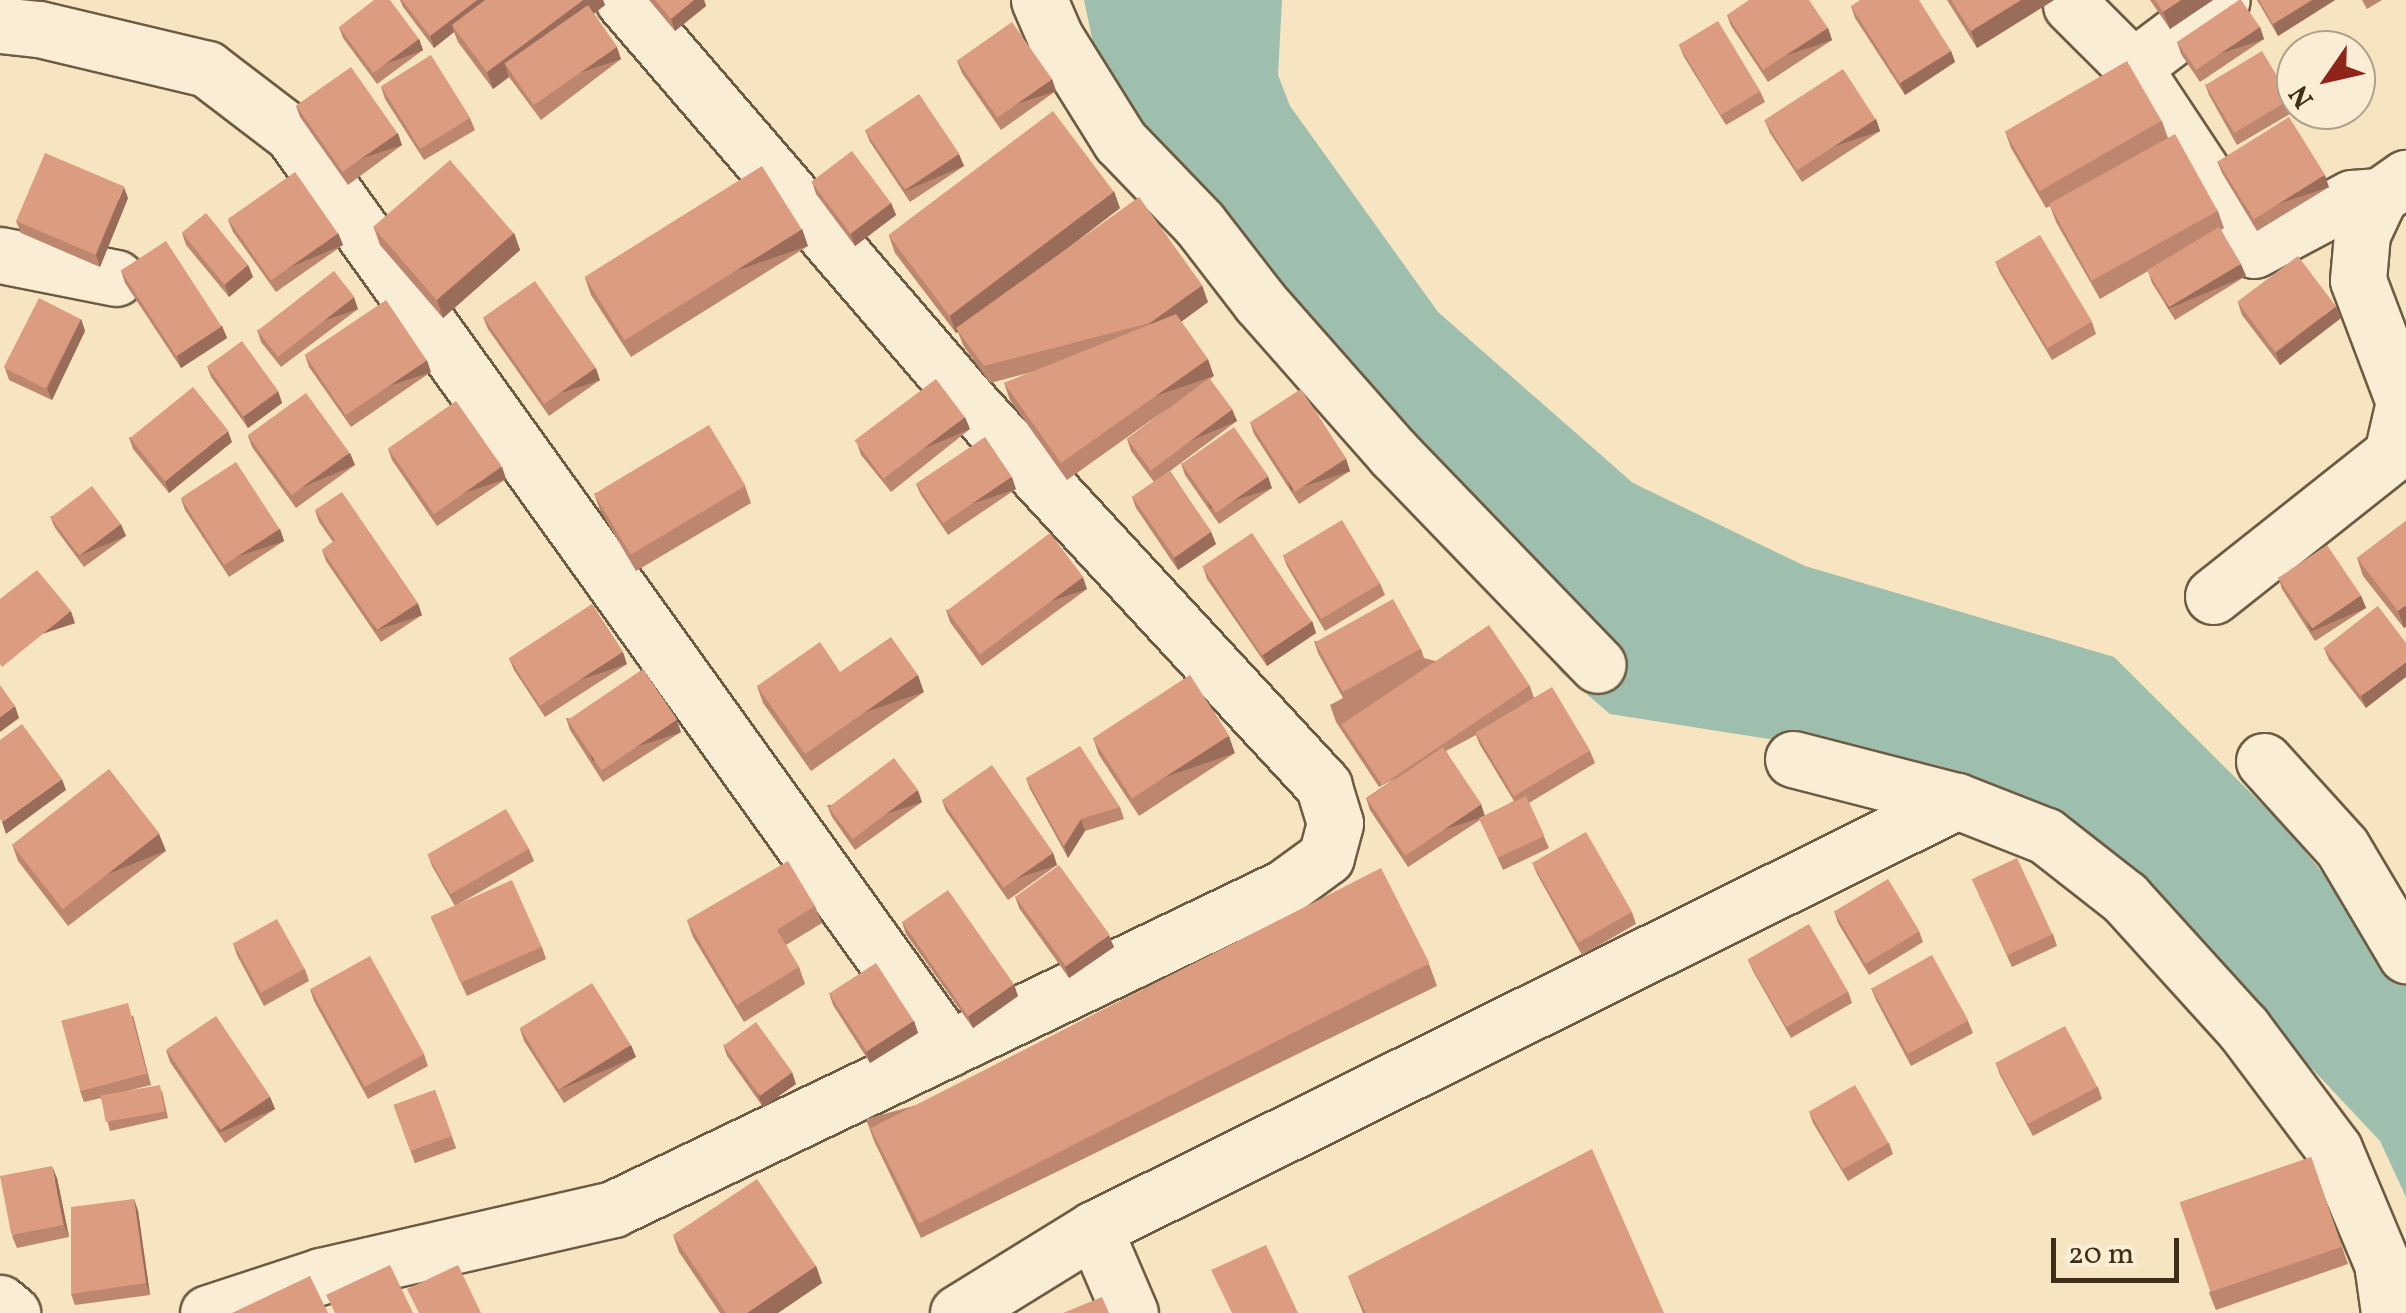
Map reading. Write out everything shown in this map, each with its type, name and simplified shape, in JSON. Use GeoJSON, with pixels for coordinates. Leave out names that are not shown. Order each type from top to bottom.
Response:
{"type":"FeatureCollection","features":[{"type":"Feature","properties":{"kind":"street"},"geometry":{"type":"LineString","coordinates":[[208,1313],[321,1276],[612,1210],[1286,887],[1326,857],[1335,823],[1324,786],[974,407],[623,0]]}},
{"type":"Feature","properties":{"kind":"street"},"geometry":{"type":"LineString","coordinates":[[1039,0],[1055,37],[1120,141],[1198,222],[1260,302],[1394,454],[1598,665]]}},
{"type":"Feature","properties":{"kind":"street"},"geometry":{"type":"LineString","coordinates":[[2132,67],[2222,0]]}},
{"type":"Feature","properties":{"kind":"street"},"geometry":{"type":"LineString","coordinates":[[2071,5],[2132,67],[2254,250],[2352,198],[2393,187]]}},
{"type":"Feature","properties":{"kind":"street"},"geometry":{"type":"LineString","coordinates":[[0,25],[39,29],[208,69],[292,134],[949,1048]]}},
{"type":"Feature","properties":{"kind":"street"},"geometry":{"type":"LineString","coordinates":[[2214,596],[2392,454],[2404,402],[2358,280],[2362,234],[2393,187]]}},
{"type":"Feature","properties":{"kind":"street"},"geometry":{"type":"LineString","coordinates":[[0,255],[116,278]]}},
{"type":"Feature","properties":{"kind":"street"},"geometry":{"type":"LineString","coordinates":[[1792,759],[1957,801],[2046,836],[2125,898],[2243,1028],[2334,1149],[2382,1264],[2389,1313]]}},
{"type":"Feature","properties":{"kind":"street"},"geometry":{"type":"LineString","coordinates":[[2264,761],[2342,847],[2406,955]]}},
{"type":"Feature","properties":{"kind":"street"},"geometry":{"type":"LineString","coordinates":[[958,1313],[1094,1229],[1957,801]]}},
{"type":"Feature","properties":{"kind":"street"},"geometry":{"type":"LineString","coordinates":[[1094,1229],[1130,1313]]}},
{"type":"Feature","properties":{"kind":"street"},"geometry":{"type":"LineString","coordinates":[[0,1303],[12,1313]]}},
{"type":"Feature","properties":{"kind":"shaded area"},"geometry":{"type":"Polygon","coordinates":[[[1084,0],[1282,0],[1278,75],[1290,106],[1438,312],[1633,483],[1805,566],[2114,657],[2284,826],[2406,973],[2406,1197],[2380,1141],[2269,1023],[2043,821],[1794,743],[1610,714],[1561,672],[1284,293],[1122,117],[1095,52],[1084,0]]]}},
{"type":"Feature","properties":{"kind":"building"},"geometry":{"type":"Polygon","coordinates":[[[374,0],[390,0],[419,39],[373,73],[339,27],[374,0]]]}},
{"type":"Feature","properties":{"kind":"building"},"geometry":{"type":"Polygon","coordinates":[[[402,0],[477,0],[430,36],[402,0]]]}},
{"type":"Feature","properties":{"kind":"building"},"geometry":{"type":"Polygon","coordinates":[[[485,0],[583,0],[487,72],[452,25],[485,0]]]}},
{"type":"Feature","properties":{"kind":"building"},"geometry":{"type":"Polygon","coordinates":[[[655,0],[694,0],[671,19],[655,0]]]}},
{"type":"Feature","properties":{"kind":"building"},"geometry":{"type":"Polygon","coordinates":[[[1749,0],[1809,0],[1828,28],[1763,70],[1727,15],[1749,0]]]}},
{"type":"Feature","properties":{"kind":"building"},"geometry":{"type":"Polygon","coordinates":[[[1860,0],[1919,0],[1951,51],[1900,83],[1851,6],[1860,0]]]}},
{"type":"Feature","properties":{"kind":"building"},"geometry":{"type":"Polygon","coordinates":[[[1951,0],[2021,0],[1971,31],[1951,0]]]}},
{"type":"Feature","properties":{"kind":"building"},"geometry":{"type":"Polygon","coordinates":[[[2155,0],[2181,0],[2163,12],[2155,0]]]}},
{"type":"Feature","properties":{"kind":"building"},"geometry":{"type":"Polygon","coordinates":[[[2239,0],[2260,27],[2196,70],[2177,42],[2239,0]]]}},
{"type":"Feature","properties":{"kind":"building"},"geometry":{"type":"Polygon","coordinates":[[[2259,0],[2312,0],[2273,24],[2259,0]]]}},
{"type":"Feature","properties":{"kind":"building"},"geometry":{"type":"Polygon","coordinates":[[[588,5],[617,47],[534,105],[504,64],[588,5]]]}},
{"type":"Feature","properties":{"kind":"building"},"geometry":{"type":"Polygon","coordinates":[[[1718,21],[1760,91],[1721,115],[1679,45],[1718,21]]]}},
{"type":"Feature","properties":{"kind":"building"},"geometry":{"type":"Polygon","coordinates":[[[1012,22],[1052,79],[997,118],[957,60],[1012,22]]]}},
{"type":"Feature","properties":{"kind":"building"},"geometry":{"type":"Polygon","coordinates":[[[2262,51],[2276,74],[2276,108],[2234,133],[2205,85],[2262,51]]]}},
{"type":"Feature","properties":{"kind":"building"},"geometry":{"type":"Polygon","coordinates":[[[431,55],[470,118],[420,149],[381,86],[431,55]]]}},
{"type":"Feature","properties":{"kind":"building"},"geometry":{"type":"Polygon","coordinates":[[[2127,61],[2162,121],[2039,191],[2005,132],[2127,61]]]}},
{"type":"Feature","properties":{"kind":"building"},"geometry":{"type":"Polygon","coordinates":[[[351,67],[397,133],[343,172],[296,105],[351,67]]]}},
{"type":"Feature","properties":{"kind":"building"},"geometry":{"type":"Polygon","coordinates":[[[1843,69],[1876,119],[1797,171],[1764,120],[1843,69]]]}},
{"type":"Feature","properties":{"kind":"building"},"geometry":{"type":"Polygon","coordinates":[[[919,94],[959,154],[905,190],[865,130],[919,94]]]}},
{"type":"Feature","properties":{"kind":"building"},"geometry":{"type":"Polygon","coordinates":[[[1053,111],[1114,192],[949,316],[888,235],[1053,111]]]}},
{"type":"Feature","properties":{"kind":"building"},"geometry":{"type":"Polygon","coordinates":[[[2276,125],[2276,130],[2297,130],[2325,175],[2254,219],[2218,162],[2276,125]]]}},
{"type":"Feature","properties":{"kind":"building"},"geometry":{"type":"Polygon","coordinates":[[[2175,134],[2218,211],[2092,281],[2049,204],[2175,134]]]}},
{"type":"Feature","properties":{"kind":"building"},"geometry":{"type":"Polygon","coordinates":[[[852,151],[891,203],[850,234],[811,182],[852,151]]]}},
{"type":"Feature","properties":{"kind":"building"},"geometry":{"type":"Polygon","coordinates":[[[45,153],[124,187],[95,255],[16,221],[45,153]]]}},
{"type":"Feature","properties":{"kind":"building"},"geometry":{"type":"Polygon","coordinates":[[[450,160],[514,233],[437,300],[373,227],[450,160]]]}},
{"type":"Feature","properties":{"kind":"building"},"geometry":{"type":"Polygon","coordinates":[[[762,166],[802,230],[625,340],[585,277],[762,166]]]}},
{"type":"Feature","properties":{"kind":"building"},"geometry":{"type":"Polygon","coordinates":[[[295,172],[338,233],[271,280],[228,219],[295,172]]]}},
{"type":"Feature","properties":{"kind":"building"},"geometry":{"type":"Polygon","coordinates":[[[1139,197],[1202,285],[1150,323],[984,366],[956,328],[1139,197]]]}},
{"type":"Feature","properties":{"kind":"building"},"geometry":{"type":"Polygon","coordinates":[[[206,213],[248,265],[224,285],[182,233],[206,213]]]}},
{"type":"Feature","properties":{"kind":"building"},"geometry":{"type":"Polygon","coordinates":[[[2219,227],[2241,264],[2169,307],[2147,270],[2219,227]]]}},
{"type":"Feature","properties":{"kind":"building"},"geometry":{"type":"Polygon","coordinates":[[[2040,235],[2092,322],[2047,348],[1995,262],[2040,235]]]}},
{"type":"Feature","properties":{"kind":"building"},"geometry":{"type":"Polygon","coordinates":[[[166,241],[222,327],[176,356],[121,270],[166,241]]]}},
{"type":"Feature","properties":{"kind":"building"},"geometry":{"type":"Polygon","coordinates":[[[2298,256],[2336,306],[2275,352],[2237,302],[2298,256]]]}},
{"type":"Feature","properties":{"kind":"building"},"geometry":{"type":"Polygon","coordinates":[[[334,271],[354,297],[278,357],[258,331],[334,271]]]}},
{"type":"Feature","properties":{"kind":"building"},"geometry":{"type":"Polygon","coordinates":[[[535,281],[596,368],[544,404],[483,317],[535,281]]]}},
{"type":"Feature","properties":{"kind":"building"},"geometry":{"type":"Polygon","coordinates":[[[39,298],[81,319],[45,389],[4,367],[39,298]]]}},
{"type":"Feature","properties":{"kind":"building"},"geometry":{"type":"Polygon","coordinates":[[[386,300],[427,361],[346,415],[305,355],[386,300]]]}},
{"type":"Feature","properties":{"kind":"building"},"geometry":{"type":"Polygon","coordinates":[[[1176,314],[1208,359],[1061,463],[1004,383],[1176,314]]]}},
{"type":"Feature","properties":{"kind":"building"},"geometry":{"type":"Polygon","coordinates":[[[242,341],[278,391],[244,416],[207,366],[242,341]]]}},
{"type":"Feature","properties":{"kind":"building"},"geometry":{"type":"Polygon","coordinates":[[[1209,378],[1232,409],[1151,471],[1128,439],[1209,378]]]}},
{"type":"Feature","properties":{"kind":"building"},"geometry":{"type":"Polygon","coordinates":[[[936,379],[965,417],[883,479],[855,440],[936,379]]]}},
{"type":"Feature","properties":{"kind":"building"},"geometry":{"type":"Polygon","coordinates":[[[193,387],[228,431],[165,481],[130,438],[193,387]]]}},
{"type":"Feature","properties":{"kind":"building"},"geometry":{"type":"Polygon","coordinates":[[[1301,389],[1346,459],[1295,492],[1250,422],[1301,389]]]}},
{"type":"Feature","properties":{"kind":"building"},"geometry":{"type":"Polygon","coordinates":[[[306,393],[349,453],[291,495],[248,435],[306,393]]]}},
{"type":"Feature","properties":{"kind":"building"},"geometry":{"type":"Polygon","coordinates":[[[456,401],[502,467],[434,514],[388,449],[456,401]]]}},
{"type":"Feature","properties":{"kind":"building"},"geometry":{"type":"Polygon","coordinates":[[[709,425],[746,486],[631,555],[594,494],[709,425]]]}},
{"type":"Feature","properties":{"kind":"building"},"geometry":{"type":"Polygon","coordinates":[[[1234,427],[1268,476],[1216,513],[1182,464],[1234,427]]]}},
{"type":"Feature","properties":{"kind":"building"},"geometry":{"type":"Polygon","coordinates":[[[985,437],[1012,477],[943,523],[916,483],[985,437]]]}},
{"type":"Feature","properties":{"kind":"building"},"geometry":{"type":"Polygon","coordinates":[[[236,462],[280,529],[224,565],[181,498],[236,462]]]}},
{"type":"Feature","properties":{"kind":"building"},"geometry":{"type":"Polygon","coordinates":[[[1169,471],[1211,532],[1175,557],[1132,497],[1169,471]]]}},
{"type":"Feature","properties":{"kind":"building"},"geometry":{"type":"Polygon","coordinates":[[[92,486],[121,524],[79,556],[50,517],[92,486]]]}},
{"type":"Feature","properties":{"kind":"building"},"geometry":{"type":"Polygon","coordinates":[[[342,492],[418,603],[377,630],[322,550],[335,540],[315,510],[342,492]]]}},
{"type":"Feature","properties":{"kind":"building"},"geometry":{"type":"Polygon","coordinates":[[[1342,520],[1380,583],[1321,619],[1283,556],[1342,520]]]}},
{"type":"Feature","properties":{"kind":"building"},"geometry":{"type":"Polygon","coordinates":[[[2406,521],[2406,605],[2398,611],[2357,558],[2406,521]]]}},
{"type":"Feature","properties":{"kind":"building"},"geometry":{"type":"Polygon","coordinates":[[[1050,533],[1083,577],[980,655],[947,611],[1050,533]]]}},
{"type":"Feature","properties":{"kind":"building"},"geometry":{"type":"Polygon","coordinates":[[[1252,533],[1312,622],[1262,655],[1202,567],[1252,533]]]}},
{"type":"Feature","properties":{"kind":"building"},"geometry":{"type":"Polygon","coordinates":[[[2327,545],[2361,596],[2312,629],[2278,578],[2327,545]]]}},
{"type":"Feature","properties":{"kind":"building"},"geometry":{"type":"Polygon","coordinates":[[[37,570],[71,611],[2,667],[0,599],[37,570]]]}},
{"type":"Feature","properties":{"kind":"building"},"geometry":{"type":"Polygon","coordinates":[[[1393,599],[1421,649],[1343,692],[1315,642],[1393,599]]]}},
{"type":"Feature","properties":{"kind":"building"},"geometry":{"type":"Polygon","coordinates":[[[592,604],[623,652],[540,706],[509,658],[592,604]]]}},
{"type":"Feature","properties":{"kind":"building"},"geometry":{"type":"Polygon","coordinates":[[[2378,606],[2406,643],[2406,662],[2361,696],[2324,648],[2378,606]]]}},
{"type":"Feature","properties":{"kind":"building"},"geometry":{"type":"Polygon","coordinates":[[[1489,625],[1530,686],[1382,785],[1341,725],[1489,625]]]}},
{"type":"Feature","properties":{"kind":"building"},"geometry":{"type":"Polygon","coordinates":[[[891,637],[918,675],[805,754],[757,686],[820,642],[840,672],[891,637]]]}},
{"type":"Feature","properties":{"kind":"building"},"geometry":{"type":"Polygon","coordinates":[[[643,669],[677,720],[602,770],[568,720],[643,669]]]}},
{"type":"Feature","properties":{"kind":"building"},"geometry":{"type":"Polygon","coordinates":[[[1190,675],[1229,735],[1132,799],[1093,738],[1190,675]]]}},
{"type":"Feature","properties":{"kind":"building"},"geometry":{"type":"Polygon","coordinates":[[[0,685],[15,706],[0,717],[0,685]]]}},
{"type":"Feature","properties":{"kind":"building"},"geometry":{"type":"Polygon","coordinates":[[[1552,687],[1590,750],[1514,796],[1476,733],[1552,687]]]}},
{"type":"Feature","properties":{"kind":"building"},"geometry":{"type":"Polygon","coordinates":[[[22,724],[62,779],[2,822],[0,740],[22,724]]]}},
{"type":"Feature","properties":{"kind":"building"},"geometry":{"type":"Polygon","coordinates":[[[1080,746],[1120,807],[1081,819],[1064,846],[1026,778],[1080,746]]]}},
{"type":"Feature","properties":{"kind":"building"},"geometry":{"type":"Polygon","coordinates":[[[1443,747],[1482,804],[1405,856],[1367,798],[1443,747]]]}},
{"type":"Feature","properties":{"kind":"building"},"geometry":{"type":"Polygon","coordinates":[[[894,758],[918,790],[853,839],[829,807],[894,758]]]}},
{"type":"Feature","properties":{"kind":"building"},"geometry":{"type":"Polygon","coordinates":[[[992,765],[1053,853],[1003,888],[942,800],[992,765]]]}},
{"type":"Feature","properties":{"kind":"building"},"geometry":{"type":"Polygon","coordinates":[[[109,769],[159,834],[63,909],[12,845],[109,769]]]}},
{"type":"Feature","properties":{"kind":"building"},"geometry":{"type":"Polygon","coordinates":[[[1526,796],[1545,836],[1497,858],[1479,818],[1526,796]]]}},
{"type":"Feature","properties":{"kind":"building"},"geometry":{"type":"Polygon","coordinates":[[[506,809],[529,849],[450,894],[427,854],[506,809]]]}},
{"type":"Feature","properties":{"kind":"building"},"geometry":{"type":"Polygon","coordinates":[[[1586,832],[1632,912],[1578,943],[1532,863],[1586,832]]]}},
{"type":"Feature","properties":{"kind":"building"},"geometry":{"type":"Polygon","coordinates":[[[2017,858],[2052,934],[2007,955],[1972,879],[2017,858]]]}},
{"type":"Feature","properties":{"kind":"building"},"geometry":{"type":"Polygon","coordinates":[[[788,861],[815,906],[777,930],[799,967],[737,1005],[687,920],[788,861]]]}},
{"type":"Feature","properties":{"kind":"building"},"geometry":{"type":"Polygon","coordinates":[[[1059,865],[1110,935],[1066,966],[1015,897],[1059,865]]]}},
{"type":"Feature","properties":{"kind":"building"},"geometry":{"type":"Polygon","coordinates":[[[1381,868],[1430,963],[919,1223],[870,1128],[1381,868]]]}},
{"type":"Feature","properties":{"kind":"building"},"geometry":{"type":"Polygon","coordinates":[[[1888,879],[1919,931],[1865,964],[1834,911],[1888,879]]]}},
{"type":"Feature","properties":{"kind":"building"},"geometry":{"type":"Polygon","coordinates":[[[512,880],[542,947],[460,983],[431,916],[512,880]]]}},
{"type":"Feature","properties":{"kind":"building"},"geometry":{"type":"Polygon","coordinates":[[[948,890],[1014,984],[968,1016],[902,922],[948,890]]]}},
{"type":"Feature","properties":{"kind":"building"},"geometry":{"type":"Polygon","coordinates":[[[277,919],[305,969],[261,993],[233,943],[277,919]]]}},
{"type":"Feature","properties":{"kind":"building"},"geometry":{"type":"Polygon","coordinates":[[[1809,924],[1848,992],[1787,1027],[1748,960],[1809,924]]]}},
{"type":"Feature","properties":{"kind":"building"},"geometry":{"type":"Polygon","coordinates":[[[1932,955],[1968,1021],[1908,1054],[1872,988],[1932,955]]]}},
{"type":"Feature","properties":{"kind":"building"},"geometry":{"type":"Polygon","coordinates":[[[370,956],[424,1054],[365,1087],[311,989],[370,956]]]}},
{"type":"Feature","properties":{"kind":"building"},"geometry":{"type":"Polygon","coordinates":[[[876,963],[914,1021],[867,1051],[829,993],[876,963]]]}},
{"type":"Feature","properties":{"kind":"building"},"geometry":{"type":"Polygon","coordinates":[[[592,983],[631,1045],[559,1090],[520,1028],[592,983]]]}},
{"type":"Feature","properties":{"kind":"building"},"geometry":{"type":"Polygon","coordinates":[[[128,1003],[147,1074],[80,1091],[61,1021],[128,1003]]]}},
{"type":"Feature","properties":{"kind":"building"},"geometry":{"type":"Polygon","coordinates":[[[216,1016],[270,1096],[220,1130],[166,1050],[216,1016]]]}},
{"type":"Feature","properties":{"kind":"building"},"geometry":{"type":"Polygon","coordinates":[[[756,1022],[792,1072],[760,1096],[724,1046],[756,1022]]]}},
{"type":"Feature","properties":{"kind":"building"},"geometry":{"type":"Polygon","coordinates":[[[2065,1026],[2097,1087],[2028,1124],[1995,1063],[2065,1026]]]}},
{"type":"Feature","properties":{"kind":"building"},"geometry":{"type":"Polygon","coordinates":[[[160,1085],[165,1112],[106,1122],[101,1095],[160,1085]]]}},
{"type":"Feature","properties":{"kind":"building"},"geometry":{"type":"Polygon","coordinates":[[[1855,1085],[1888,1143],[1843,1170],[1809,1112],[1855,1085]]]}},
{"type":"Feature","properties":{"kind":"building"},"geometry":{"type":"Polygon","coordinates":[[[435,1090],[452,1136],[410,1151],[394,1105],[435,1090]]]}},
{"type":"Feature","properties":{"kind":"building"},"geometry":{"type":"Polygon","coordinates":[[[1592,1149],[1664,1313],[1366,1313],[1348,1276],[1592,1149]]]}},
{"type":"Feature","properties":{"kind":"building"},"geometry":{"type":"Polygon","coordinates":[[[2311,1157],[2342,1247],[2211,1292],[2180,1202],[2311,1157]]]}},
{"type":"Feature","properties":{"kind":"building"},"geometry":{"type":"Polygon","coordinates":[[[52,1166],[63,1225],[11,1235],[0,1176],[52,1166]]]}},
{"type":"Feature","properties":{"kind":"building"},"geometry":{"type":"Polygon","coordinates":[[[757,1179],[816,1266],[747,1313],[726,1313],[673,1235],[757,1179]]]}},
{"type":"Feature","properties":{"kind":"building"},"geometry":{"type":"Polygon","coordinates":[[[134,1199],[146,1283],[71,1294],[71,1207],[134,1199]]]}},
{"type":"Feature","properties":{"kind":"building"},"geometry":{"type":"Polygon","coordinates":[[[1266,1245],[1298,1313],[1232,1313],[1211,1270],[1266,1245]]]}},
{"type":"Feature","properties":{"kind":"building"},"geometry":{"type":"Polygon","coordinates":[[[390,1265],[413,1313],[335,1313],[326,1295],[390,1265]]]}},
{"type":"Feature","properties":{"kind":"building"},"geometry":{"type":"Polygon","coordinates":[[[458,1265],[481,1313],[419,1313],[407,1289],[458,1265]]]}},
{"type":"Feature","properties":{"kind":"building"},"geometry":{"type":"Polygon","coordinates":[[[310,1276],[328,1313],[232,1313],[310,1276]]]}},
{"type":"Feature","properties":{"kind":"building"},"geometry":{"type":"Polygon","coordinates":[[[1102,1297],[1109,1313],[1063,1313],[1102,1297]]]}}]}
